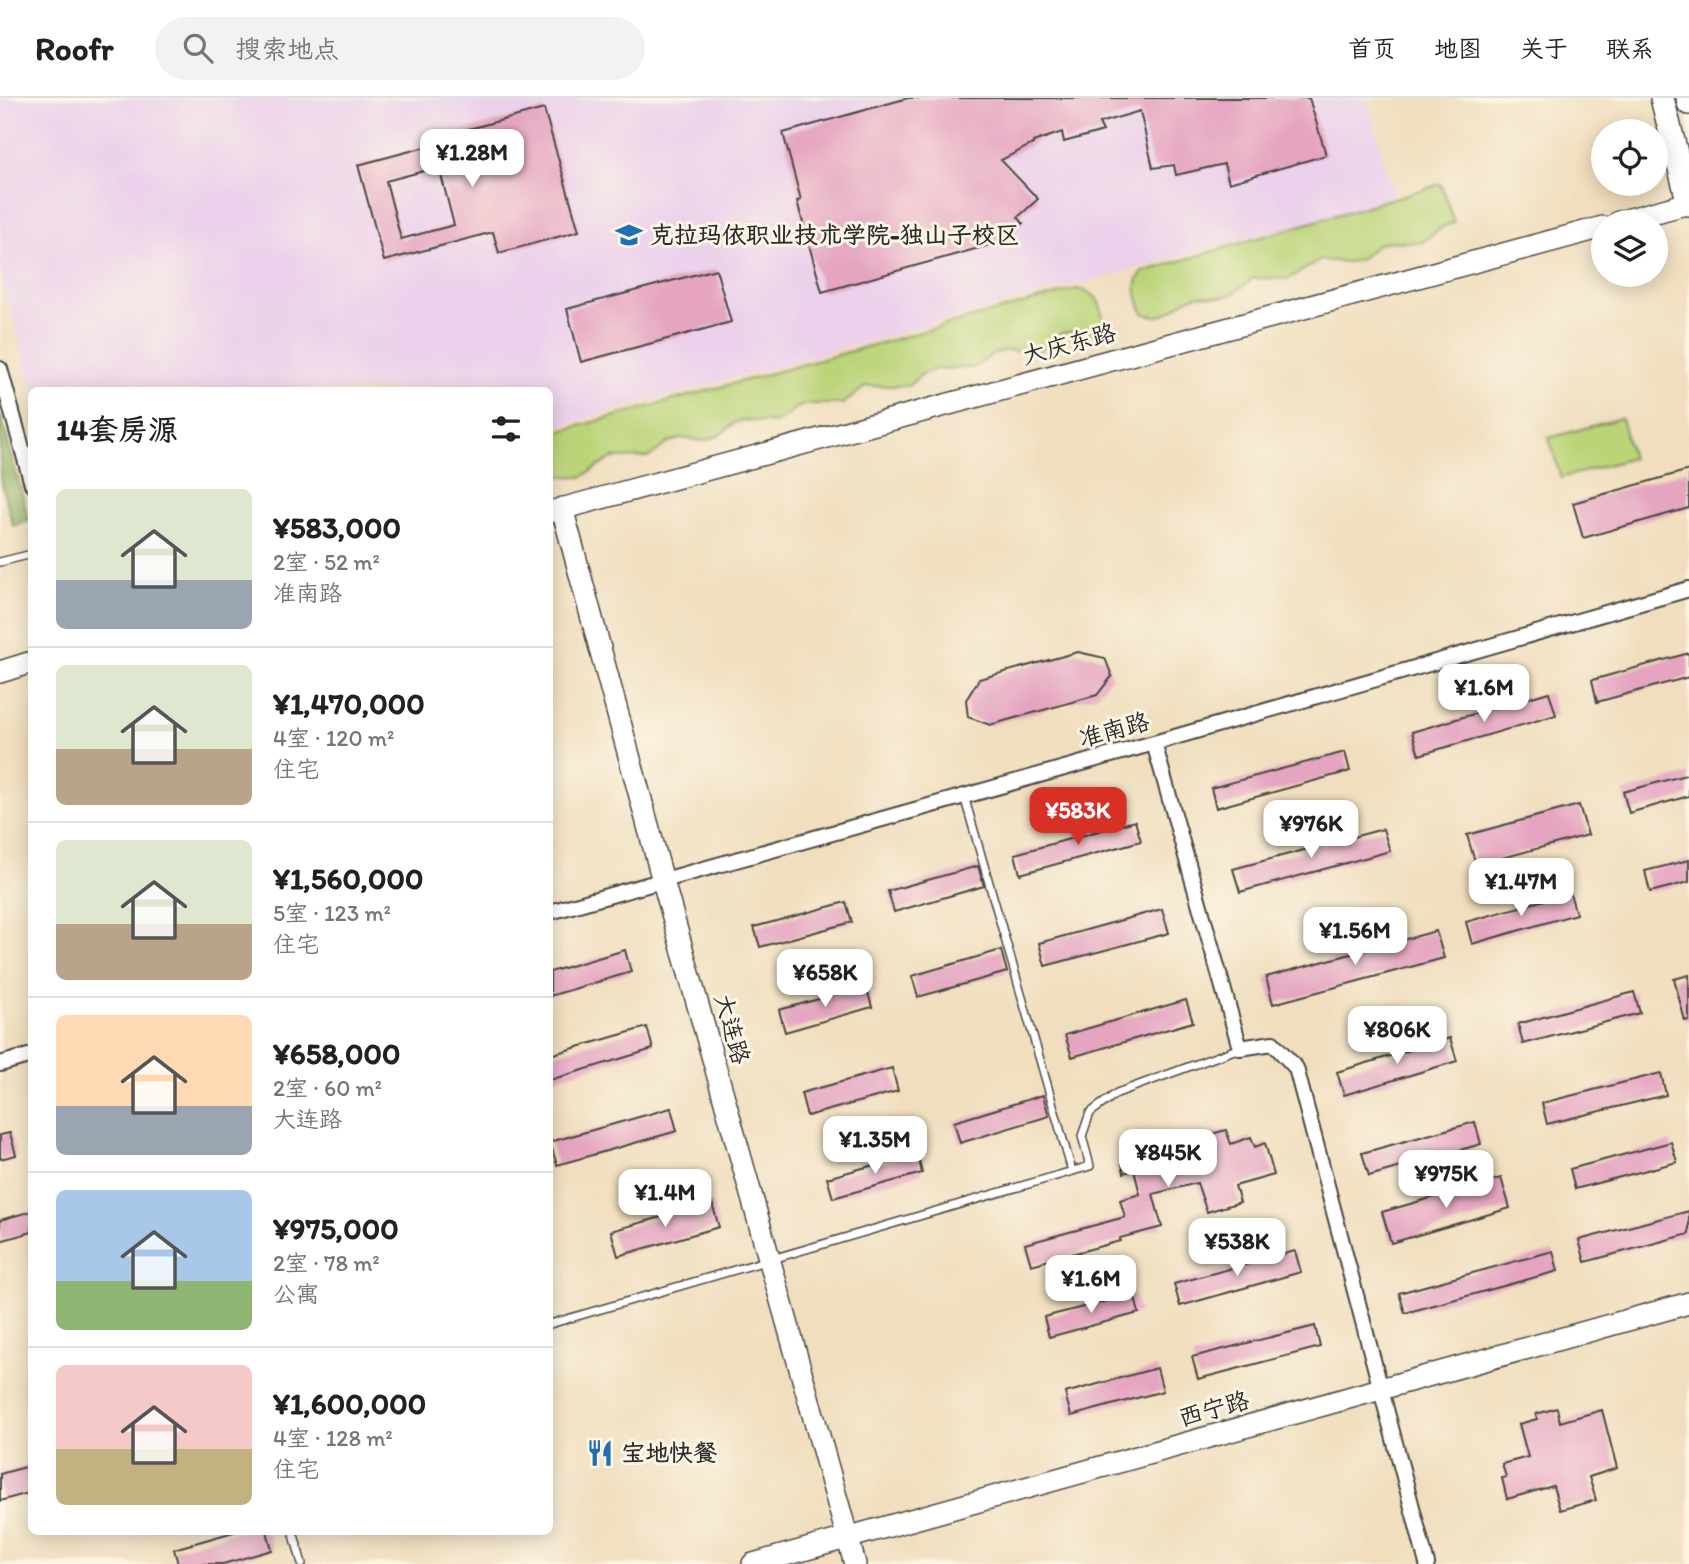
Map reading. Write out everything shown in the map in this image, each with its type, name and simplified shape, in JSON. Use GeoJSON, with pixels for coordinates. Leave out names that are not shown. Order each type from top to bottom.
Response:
{"type":"FeatureCollection","features":[{"type":"Feature","properties":{"kind":"main road"},"geometry":{"type":"LineString","coordinates":[[1662,98],[1689,204]]}},
{"type":"Feature","properties":{"kind":"main road"},"geometry":{"type":"LineString","coordinates":[[1688,98],[1689,103]]}},
{"type":"Feature","properties":{"kind":"street"},"geometry":{"type":"LineString","coordinates":[[1666,210],[1689,204]]}},
{"type":"Feature","properties":{"kind":"street","name":"大庆东路"},"geometry":{"type":"LineString","coordinates":[[556,510],[1591,230]]}},
{"type":"Feature","properties":{"kind":"street"},"geometry":{"type":"LineString","coordinates":[[0,369],[28,470]]}},
{"type":"Feature","properties":{"kind":"street","name":"大连路"},"geometry":{"type":"LineString","coordinates":[[556,510],[855,1564]]}},
{"type":"Feature","properties":{"kind":"street","name":"准南路"},"geometry":{"type":"LineString","coordinates":[[553,911],[1154,743],[1689,589]]}},
{"type":"Feature","properties":{"kind":"street"},"geometry":{"type":"LineString","coordinates":[[0,671],[28,663]]}},
{"type":"Feature","properties":{"kind":"street"},"geometry":{"type":"LineString","coordinates":[[1154,743],[1240,1048],[1273,1042],[1296,1068],[1427,1564]]}},
{"type":"Feature","properties":{"kind":"street"},"geometry":{"type":"LineString","coordinates":[[0,1064],[28,1056]]}},
{"type":"Feature","properties":{"kind":"street","name":"西宁路"},"geometry":{"type":"LineString","coordinates":[[753,1564],[1689,1303]]}},
{"type":"Feature","properties":{"kind":"lane"},"geometry":{"type":"LineString","coordinates":[[0,562],[28,555]]}},
{"type":"Feature","properties":{"kind":"lane"},"geometry":{"type":"LineString","coordinates":[[964,795],[1072,1171]]}},
{"type":"Feature","properties":{"kind":"lane"},"geometry":{"type":"LineString","coordinates":[[553,1323],[1090,1166],[1082,1136],[1090,1112],[1117,1093],[1240,1048]]}},
{"type":"Feature","properties":{"kind":"lane"},"geometry":{"type":"LineString","coordinates":[[294,1535],[302,1564]]}},
{"type":"Feature","properties":{"kind":"shaded area","name":"克拉玛依职业技术学院-独山子校区"},"geometry":{"type":"Polygon","coordinates":[[[0,98],[1367,98],[1395,198],[553,427],[553,387],[31,387],[0,273],[0,98]]]}},
{"type":"Feature","properties":{"kind":"green space"},"geometry":{"type":"Polygon","coordinates":[[[1441,184],[1454,222],[1421,243],[1389,241],[1378,244],[1359,260],[1321,260],[1288,279],[1254,278],[1226,296],[1196,296],[1158,316],[1143,313],[1136,286],[1143,272],[1441,184]]]}},
{"type":"Feature","properties":{"kind":"green space"},"geometry":{"type":"Polygon","coordinates":[[[1077,289],[1094,296],[1102,310],[1104,324],[1099,329],[1088,334],[1077,331],[1061,333],[1041,350],[1006,350],[993,354],[973,368],[935,369],[922,374],[908,386],[866,386],[843,404],[808,404],[796,408],[775,423],[744,420],[704,441],[684,438],[669,442],[649,457],[612,458],[582,477],[553,475],[553,433],[1077,289]]]}},
{"type":"Feature","properties":{"kind":"green space"},"geometry":{"type":"Polygon","coordinates":[[[0,413],[28,521],[13,526],[0,478],[0,413]]]}},
{"type":"Feature","properties":{"kind":"green space"},"geometry":{"type":"Polygon","coordinates":[[[1621,418],[1632,458],[1561,478],[1549,438],[1621,418]]]}},
{"type":"Feature","properties":{"kind":"building"},"geometry":{"type":"Polygon","coordinates":[[[908,98],[1309,98],[1326,155],[1229,183],[1224,164],[1176,175],[1174,165],[1153,168],[1140,111],[1099,123],[1103,131],[1064,142],[1062,132],[1033,142],[1001,160],[1038,199],[1018,217],[1023,223],[1000,242],[822,292],[797,201],[801,200],[783,133],[908,98]]]}},
{"type":"Feature","properties":{"kind":"building"},"geometry":{"type":"Polygon","coordinates":[[[544,109],[579,231],[499,253],[493,232],[384,261],[358,165],[433,145],[431,139],[544,109]],[[439,167],[386,181],[401,239],[454,225],[439,167]]]}},
{"type":"Feature","properties":{"kind":"building"},"geometry":{"type":"Polygon","coordinates":[[[716,269],[731,322],[581,362],[567,309],[716,269]]]}},
{"type":"Feature","properties":{"kind":"building"},"geometry":{"type":"Polygon","coordinates":[[[1689,470],[1689,508],[1583,538],[1573,503],[1689,470]]]}},
{"type":"Feature","properties":{"kind":"building"},"geometry":{"type":"Polygon","coordinates":[[[1078,652],[1105,658],[1112,676],[1097,695],[990,725],[968,717],[966,700],[979,679],[1078,652]]]}},
{"type":"Feature","properties":{"kind":"building"},"geometry":{"type":"Polygon","coordinates":[[[1689,653],[1689,677],[1597,702],[1592,680],[1689,653]]]}},
{"type":"Feature","properties":{"kind":"building"},"geometry":{"type":"Polygon","coordinates":[[[1549,692],[1556,715],[1419,755],[1412,732],[1549,692]]]}},
{"type":"Feature","properties":{"kind":"building"},"geometry":{"type":"Polygon","coordinates":[[[1345,752],[1350,771],[1216,808],[1211,788],[1345,752]]]}},
{"type":"Feature","properties":{"kind":"building"},"geometry":{"type":"Polygon","coordinates":[[[1689,774],[1689,796],[1629,813],[1623,792],[1689,774]]]}},
{"type":"Feature","properties":{"kind":"building"},"geometry":{"type":"Polygon","coordinates":[[[1579,805],[1588,835],[1476,865],[1467,835],[1579,805]]]}},
{"type":"Feature","properties":{"kind":"building"},"geometry":{"type":"Polygon","coordinates":[[[1135,821],[1141,841],[1020,874],[1015,854],[1135,821]]]}},
{"type":"Feature","properties":{"kind":"building"},"geometry":{"type":"Polygon","coordinates":[[[1383,829],[1390,851],[1240,892],[1233,869],[1383,829]]]}},
{"type":"Feature","properties":{"kind":"building"},"geometry":{"type":"Polygon","coordinates":[[[1689,860],[1689,882],[1650,892],[1645,871],[1689,860]]]}},
{"type":"Feature","properties":{"kind":"building"},"geometry":{"type":"Polygon","coordinates":[[[978,866],[984,886],[894,912],[888,891],[978,866]]]}},
{"type":"Feature","properties":{"kind":"building"},"geometry":{"type":"Polygon","coordinates":[[[1570,893],[1576,914],[1472,944],[1466,922],[1570,893]]]}},
{"type":"Feature","properties":{"kind":"building"},"geometry":{"type":"Polygon","coordinates":[[[846,902],[852,922],[760,947],[754,927],[846,902]]]}},
{"type":"Feature","properties":{"kind":"building"},"geometry":{"type":"Polygon","coordinates":[[[1162,909],[1169,933],[1045,966],[1039,943],[1162,909]]]}},
{"type":"Feature","properties":{"kind":"building"},"geometry":{"type":"Polygon","coordinates":[[[1436,931],[1444,958],[1273,1004],[1266,977],[1436,931]]]}},
{"type":"Feature","properties":{"kind":"building"},"geometry":{"type":"Polygon","coordinates":[[[625,950],[631,972],[553,995],[553,971],[625,950]]]}},
{"type":"Feature","properties":{"kind":"building"},"geometry":{"type":"Polygon","coordinates":[[[1001,950],[1007,972],[918,997],[912,976],[1001,950]]]}},
{"type":"Feature","properties":{"kind":"building"},"geometry":{"type":"Polygon","coordinates":[[[1689,975],[1689,1020],[1685,1021],[1674,979],[1689,975]]]}},
{"type":"Feature","properties":{"kind":"building"},"geometry":{"type":"Polygon","coordinates":[[[866,986],[872,1007],[785,1032],[779,1010],[866,986]]]}},
{"type":"Feature","properties":{"kind":"building"},"geometry":{"type":"Polygon","coordinates":[[[1634,992],[1640,1013],[1523,1044],[1518,1024],[1634,992]]]}},
{"type":"Feature","properties":{"kind":"building"},"geometry":{"type":"Polygon","coordinates":[[[1186,1000],[1193,1022],[1072,1057],[1065,1035],[1186,1000]]]}},
{"type":"Feature","properties":{"kind":"building"},"geometry":{"type":"Polygon","coordinates":[[[647,1027],[653,1049],[553,1079],[553,1054],[647,1027]]]}},
{"type":"Feature","properties":{"kind":"building"},"geometry":{"type":"Polygon","coordinates":[[[1450,1038],[1457,1061],[1344,1095],[1337,1072],[1450,1038]]]}},
{"type":"Feature","properties":{"kind":"building"},"geometry":{"type":"Polygon","coordinates":[[[892,1068],[898,1091],[807,1116],[801,1093],[892,1068]]]}},
{"type":"Feature","properties":{"kind":"building"},"geometry":{"type":"Polygon","coordinates":[[[1661,1073],[1666,1095],[1547,1124],[1542,1103],[1661,1073]]]}},
{"type":"Feature","properties":{"kind":"building"},"geometry":{"type":"Polygon","coordinates":[[[1043,1095],[1049,1116],[960,1143],[954,1122],[1043,1095]]]}},
{"type":"Feature","properties":{"kind":"building"},"geometry":{"type":"Polygon","coordinates":[[[671,1108],[677,1131],[557,1165],[553,1141],[671,1108]]]}},
{"type":"Feature","properties":{"kind":"building"},"geometry":{"type":"Polygon","coordinates":[[[1475,1122],[1481,1144],[1369,1176],[1362,1153],[1475,1122]]]}},
{"type":"Feature","properties":{"kind":"building"},"geometry":{"type":"Polygon","coordinates":[[[1226,1130],[1231,1144],[1251,1137],[1255,1147],[1265,1143],[1274,1175],[1235,1186],[1240,1202],[1207,1212],[1197,1183],[1153,1194],[1162,1227],[1031,1265],[1025,1244],[1125,1217],[1120,1200],[1140,1194],[1134,1170],[1124,1173],[1122,1164],[1125,1158],[1226,1130]]]}},
{"type":"Feature","properties":{"kind":"building"},"geometry":{"type":"Polygon","coordinates":[[[10,1133],[16,1155],[0,1159],[0,1135],[10,1133]]]}},
{"type":"Feature","properties":{"kind":"building"},"geometry":{"type":"Polygon","coordinates":[[[1671,1142],[1677,1162],[1575,1189],[1570,1169],[1671,1142]]]}},
{"type":"Feature","properties":{"kind":"building"},"geometry":{"type":"Polygon","coordinates":[[[917,1153],[922,1173],[833,1198],[827,1178],[917,1153]]]}},
{"type":"Feature","properties":{"kind":"building"},"geometry":{"type":"Polygon","coordinates":[[[1501,1178],[1510,1208],[1391,1243],[1382,1212],[1501,1178]]]}},
{"type":"Feature","properties":{"kind":"building"},"geometry":{"type":"Polygon","coordinates":[[[712,1203],[719,1227],[618,1256],[611,1231],[712,1203]]]}},
{"type":"Feature","properties":{"kind":"building"},"geometry":{"type":"Polygon","coordinates":[[[1689,1211],[1689,1234],[1585,1262],[1579,1240],[1689,1211]]]}},
{"type":"Feature","properties":{"kind":"building"},"geometry":{"type":"Polygon","coordinates":[[[28,1212],[28,1233],[0,1241],[0,1220],[28,1212]]]}},
{"type":"Feature","properties":{"kind":"building"},"geometry":{"type":"Polygon","coordinates":[[[1295,1251],[1301,1272],[1180,1306],[1174,1284],[1295,1251]]]}},
{"type":"Feature","properties":{"kind":"building"},"geometry":{"type":"Polygon","coordinates":[[[1553,1251],[1558,1271],[1405,1313],[1399,1293],[1553,1251]]]}},
{"type":"Feature","properties":{"kind":"building"},"geometry":{"type":"Polygon","coordinates":[[[1134,1294],[1139,1313],[1049,1337],[1044,1317],[1134,1294]]]}},
{"type":"Feature","properties":{"kind":"building"},"geometry":{"type":"Polygon","coordinates":[[[1315,1326],[1320,1347],[1198,1379],[1192,1357],[1315,1326]]]}},
{"type":"Feature","properties":{"kind":"building"},"geometry":{"type":"Polygon","coordinates":[[[1157,1368],[1163,1391],[1071,1416],[1065,1393],[1157,1368]]]}},
{"type":"Feature","properties":{"kind":"building"},"geometry":{"type":"Polygon","coordinates":[[[1557,1408],[1560,1422],[1602,1410],[1617,1468],[1589,1477],[1596,1500],[1560,1510],[1553,1486],[1507,1499],[1502,1478],[1506,1477],[1502,1464],[1528,1457],[1519,1424],[1537,1419],[1536,1414],[1557,1408]]]}},
{"type":"Feature","properties":{"kind":"building"},"geometry":{"type":"Polygon","coordinates":[[[28,1466],[28,1493],[0,1501],[0,1474],[28,1466]]]}},
{"type":"Feature","properties":{"kind":"building"},"geometry":{"type":"Polygon","coordinates":[[[223,1535],[268,1535],[272,1550],[223,1564],[178,1564],[174,1549],[223,1535]]]}},
{"type":"Feature","properties":{"kind":"place","name":"克拉玛依职业技术学院-独山子校区"},"geometry":{"type":"Point","coordinates":[629,235]}},
{"type":"Feature","properties":{"kind":"place","name":"宝地快餐"},"geometry":{"type":"Point","coordinates":[600,1453]}}]}
